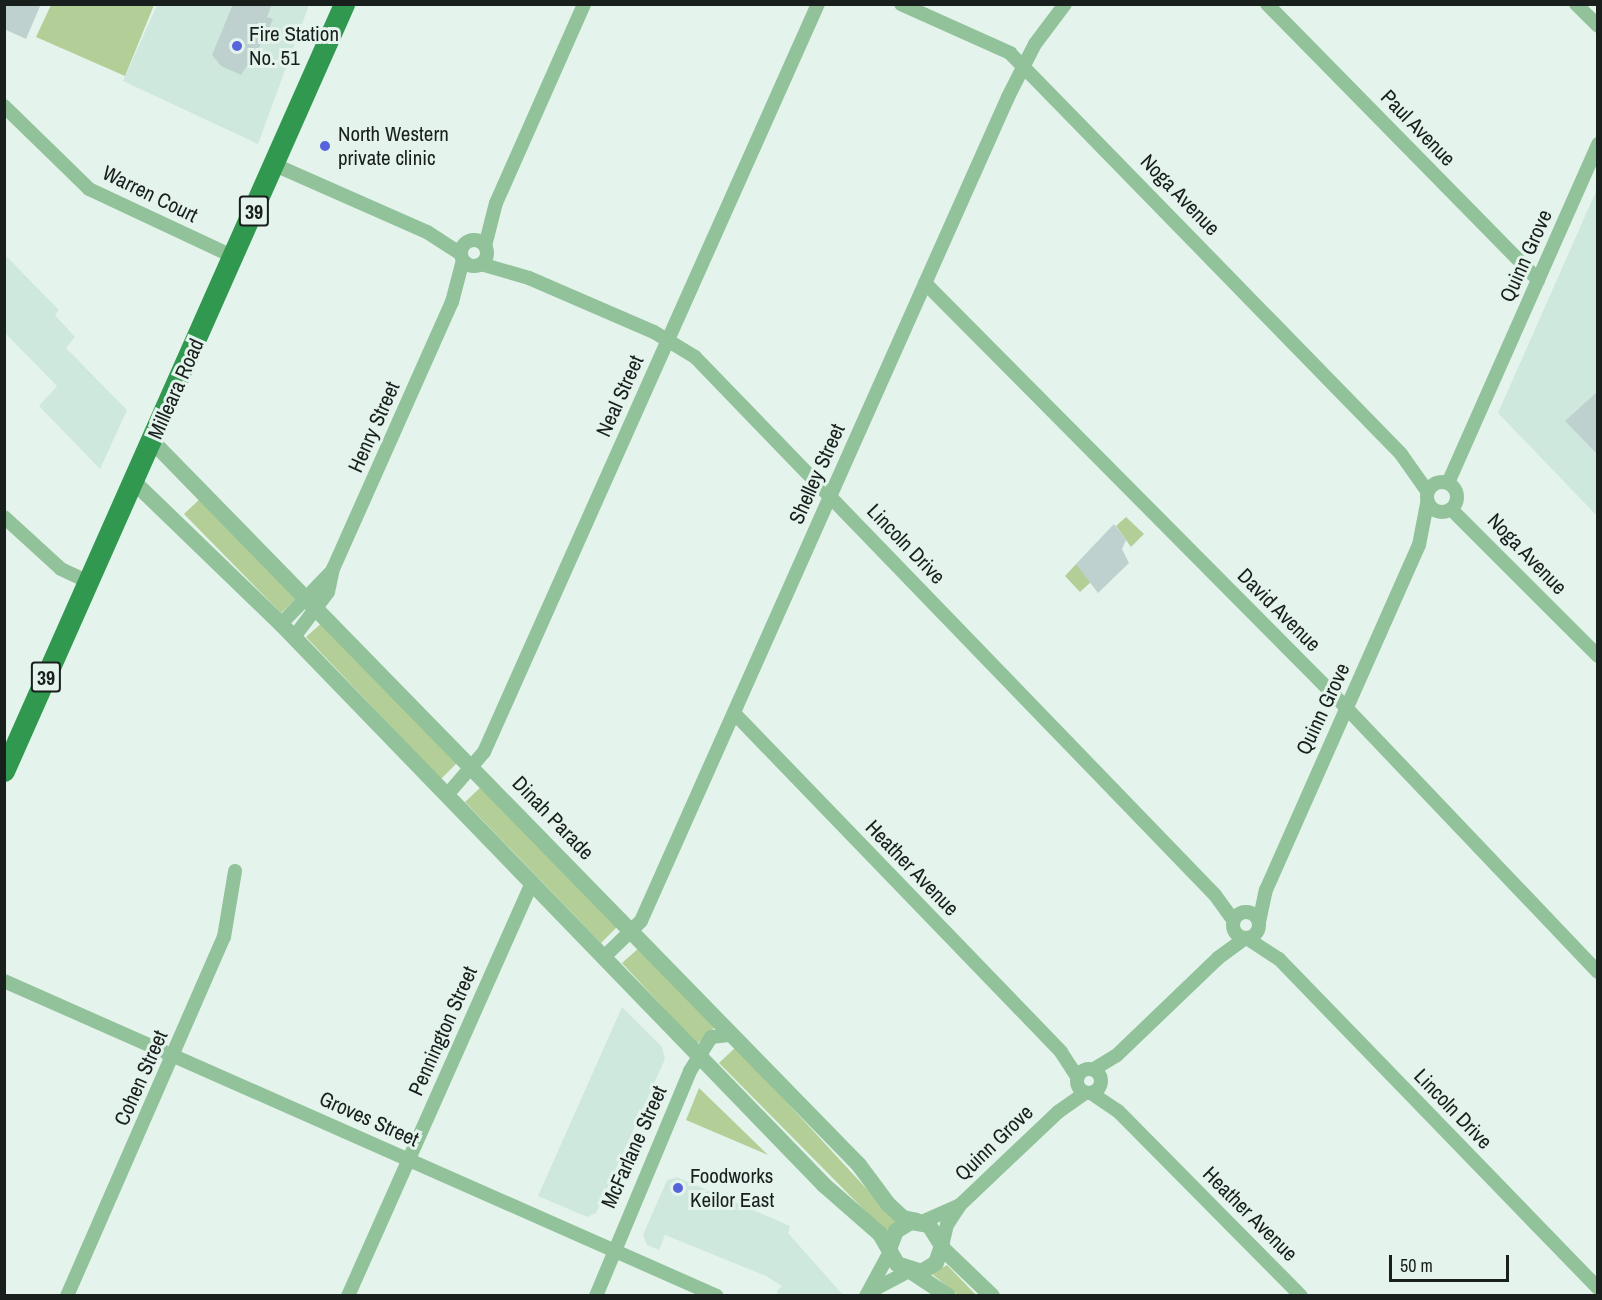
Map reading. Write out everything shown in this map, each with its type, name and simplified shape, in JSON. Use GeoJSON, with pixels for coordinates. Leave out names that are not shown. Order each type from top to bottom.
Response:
{"type":"FeatureCollection","features":[{"type":"Feature","properties":{"kind":"main road","name":"Milleara Road"},"geometry":{"type":"LineString","coordinates":[[4,771],[275,165],[344,4]]}},
{"type":"Feature","properties":{"kind":"street","name":"Henry Street"},"geometry":{"type":"LineString","coordinates":[[294,637],[333,569],[452,302],[473,249],[496,203],[584,4]]}},
{"type":"Feature","properties":{"kind":"street","name":"Neal Street"},"geometry":{"type":"LineString","coordinates":[[447,795],[474,769],[818,4]]}},
{"type":"Feature","properties":{"kind":"street","name":"Noga Avenue"},"geometry":{"type":"LineString","coordinates":[[901,4],[1010,53],[1401,454],[1443,482]]}},
{"type":"Feature","properties":{"kind":"street","name":"Shelley Street"},"geometry":{"type":"LineString","coordinates":[[605,957],[633,933],[1023,67],[1065,4]]}},
{"type":"Feature","properties":{"kind":"street","name":"Paul Avenue"},"geometry":{"type":"LineString","coordinates":[[1267,4],[1538,280]]}},
{"type":"Feature","properties":{"kind":"street"},"geometry":{"type":"LineString","coordinates":[[1576,4],[1598,26]]}},
{"type":"Feature","properties":{"kind":"street","name":"Warren Court"},"geometry":{"type":"LineString","coordinates":[[4,106],[89,189],[234,257]]}},
{"type":"Feature","properties":{"kind":"street","name":"Quinn Grove"},"geometry":{"type":"LineString","coordinates":[[1443,482],[1538,280],[1598,144]]}},
{"type":"Feature","properties":{"kind":"street","name":"Lincoln Drive"},"geometry":{"type":"LineString","coordinates":[[275,165],[427,232],[473,249],[529,278],[668,339],[695,357],[1239,918],[1246,939],[1279,959]]}},
{"type":"Feature","properties":{"kind":"street","name":"Henry Street"},"geometry":{"type":"LineString","coordinates":[[452,302],[479,265],[473,249]]}},
{"type":"Feature","properties":{"kind":"street","name":"Lincoln Drive"},"geometry":{"type":"LineString","coordinates":[[479,265],[529,278]]}},
{"type":"Feature","properties":{"kind":"street","name":"David Avenue"},"geometry":{"type":"LineString","coordinates":[[925,283],[1598,972]]}},
{"type":"Feature","properties":{"kind":"street","name":"Dinah Parade"},"geometry":{"type":"LineString","coordinates":[[152,441],[314,603],[730,1035],[859,1165],[888,1204],[903,1218],[922,1222]]}},
{"type":"Feature","properties":{"kind":"street","name":"Noga Avenue"},"geometry":{"type":"LineString","coordinates":[[1401,454],[1427,497],[1447,511],[1598,656]]}},
{"type":"Feature","properties":{"kind":"street"},"geometry":{"type":"LineString","coordinates":[[134,482],[294,637],[891,1249],[897,1264],[948,1296]]}},
{"type":"Feature","properties":{"kind":"street"},"geometry":{"type":"LineString","coordinates":[[1427,497],[1443,482],[1457,495],[1447,511]]}},
{"type":"Feature","properties":{"kind":"street","name":"Quinn Grove"},"geometry":{"type":"LineString","coordinates":[[942,1247],[947,1225],[960,1205],[1218,958],[1246,939],[1259,925],[1266,890],[1419,545],[1427,497]]}},
{"type":"Feature","properties":{"kind":"street","name":"Quinn Grove"},"geometry":{"type":"LineString","coordinates":[[1419,545],[1447,511]]}},
{"type":"Feature","properties":{"kind":"street"},"geometry":{"type":"LineString","coordinates":[[4,517],[62,569],[89,582]]}},
{"type":"Feature","properties":{"kind":"street","name":"Henry Street"},"geometry":{"type":"LineString","coordinates":[[281,624],[314,603]]}},
{"type":"Feature","properties":{"kind":"street","name":"Heather Avenue"},"geometry":{"type":"LineString","coordinates":[[734,713],[1118,1111],[1301,1296]]}},
{"type":"Feature","properties":{"kind":"street","name":"Cohen Street"},"geometry":{"type":"LineString","coordinates":[[67,1296],[174,1056],[224,937],[235,871]]}},
{"type":"Feature","properties":{"kind":"street","name":"Pennington Street"},"geometry":{"type":"LineString","coordinates":[[348,1296],[532,882]]}},
{"type":"Feature","properties":{"kind":"street","name":"Quinn Grove"},"geometry":{"type":"LineString","coordinates":[[1218,958],[1239,918],[1266,890]]}},
{"type":"Feature","properties":{"kind":"street"},"geometry":{"type":"LineString","coordinates":[[1239,918],[1259,925]]}},
{"type":"Feature","properties":{"kind":"street","name":"Lincoln Drive"},"geometry":{"type":"LineString","coordinates":[[1259,925],[1279,959],[1598,1288]]}},
{"type":"Feature","properties":{"kind":"street","name":"Groves Street"},"geometry":{"type":"LineString","coordinates":[[4,981],[717,1296]]}},
{"type":"Feature","properties":{"kind":"street","name":"McFarlane Street"},"geometry":{"type":"LineString","coordinates":[[596,1296],[616,1252],[619,1233],[699,1053],[711,1037],[730,1035]]}},
{"type":"Feature","properties":{"kind":"street","name":"Quinn Grove"},"geometry":{"type":"LineString","coordinates":[[922,1222],[960,1205]]}},
{"type":"Feature","properties":{"kind":"street"},"geometry":{"type":"LineString","coordinates":[[868,1294],[903,1225],[922,1222],[936,1231],[942,1247],[992,1296]]}},
{"type":"Feature","properties":{"kind":"street"},"geometry":{"type":"LineString","coordinates":[[868,1294],[910,1272],[929,1269],[942,1247]]}},
{"type":"Feature","properties":{"kind":"shaded area"},"geometry":{"type":"Polygon","coordinates":[[[157,5],[309,5],[258,144],[123,81],[157,5]]]}},
{"type":"Feature","properties":{"kind":"shaded area"},"geometry":{"type":"Polygon","coordinates":[[[1597,189],[1597,516],[1498,413],[1597,189]]]}},
{"type":"Feature","properties":{"kind":"shaded area"},"geometry":{"type":"Polygon","coordinates":[[[5,255],[59,310],[55,315],[75,337],[66,348],[127,410],[100,469],[39,406],[57,386],[5,333],[5,255]]]}},
{"type":"Feature","properties":{"kind":"shaded area"},"geometry":{"type":"Polygon","coordinates":[[[622,1007],[662,1047],[665,1059],[596,1213],[587,1217],[538,1196],[622,1007]]]}},
{"type":"Feature","properties":{"kind":"shaded area"},"geometry":{"type":"Polygon","coordinates":[[[677,1177],[790,1226],[788,1233],[843,1295],[780,1295],[776,1292],[782,1286],[766,1276],[665,1235],[659,1250],[647,1245],[643,1235],[667,1180],[677,1177]]]}},
{"type":"Feature","properties":{"kind":"green space"},"geometry":{"type":"Polygon","coordinates":[[[51,4],[154,5],[125,76],[36,37],[51,4]]]}},
{"type":"Feature","properties":{"kind":"green space"},"geometry":{"type":"Polygon","coordinates":[[[203,496],[299,596],[281,613],[184,514],[203,496]]]}},
{"type":"Feature","properties":{"kind":"green space"},"geometry":{"type":"Polygon","coordinates":[[[1126,517],[1144,534],[1131,547],[1116,526],[1126,517]]]}},
{"type":"Feature","properties":{"kind":"green space"},"geometry":{"type":"Polygon","coordinates":[[[1076,564],[1092,581],[1080,592],[1065,576],[1076,564]]]}},
{"type":"Feature","properties":{"kind":"green space"},"geometry":{"type":"Polygon","coordinates":[[[324,621],[458,762],[441,779],[306,637],[324,621]]]}},
{"type":"Feature","properties":{"kind":"green space"},"geometry":{"type":"Polygon","coordinates":[[[482,786],[617,927],[601,943],[465,802],[482,786]]]}},
{"type":"Feature","properties":{"kind":"green space"},"geometry":{"type":"Polygon","coordinates":[[[640,947],[715,1027],[697,1044],[622,963],[640,947]]]}},
{"type":"Feature","properties":{"kind":"green space"},"geometry":{"type":"Polygon","coordinates":[[[736,1047],[898,1223],[887,1233],[719,1063],[736,1047]]]}},
{"type":"Feature","properties":{"kind":"green space"},"geometry":{"type":"Polygon","coordinates":[[[699,1088],[768,1155],[686,1120],[699,1088]]]}},
{"type":"Feature","properties":{"kind":"green space"},"geometry":{"type":"Polygon","coordinates":[[[947,1265],[976,1295],[958,1295],[932,1274],[947,1265]]]}},
{"type":"Feature","properties":{"kind":"building"},"geometry":{"type":"Polygon","coordinates":[[[4,4],[41,4],[26,39],[4,29],[4,4]]]}},
{"type":"Feature","properties":{"kind":"building","name":"Fire Station No. 51"},"geometry":{"type":"Polygon","coordinates":[[[233,4],[272,4],[267,17],[273,19],[265,38],[241,75],[221,66],[212,55],[233,4]]]}},
{"type":"Feature","properties":{"kind":"building"},"geometry":{"type":"Polygon","coordinates":[[[1598,391],[1598,455],[1565,421],[1598,391]]]}},
{"type":"Feature","properties":{"kind":"building"},"geometry":{"type":"Polygon","coordinates":[[[1114,524],[1126,540],[1122,549],[1129,563],[1098,593],[1076,564],[1114,524]]]}},
{"type":"Feature","properties":{"kind":"place","name":"Fire Station No. 51"},"geometry":{"type":"Point","coordinates":[237,46]}},
{"type":"Feature","properties":{"kind":"place","name":"North Western private clinic"},"geometry":{"type":"Point","coordinates":[325,146]}},
{"type":"Feature","properties":{"kind":"place","name":"Foodworks Keilor East"},"geometry":{"type":"Point","coordinates":[678,1188]}}]}
